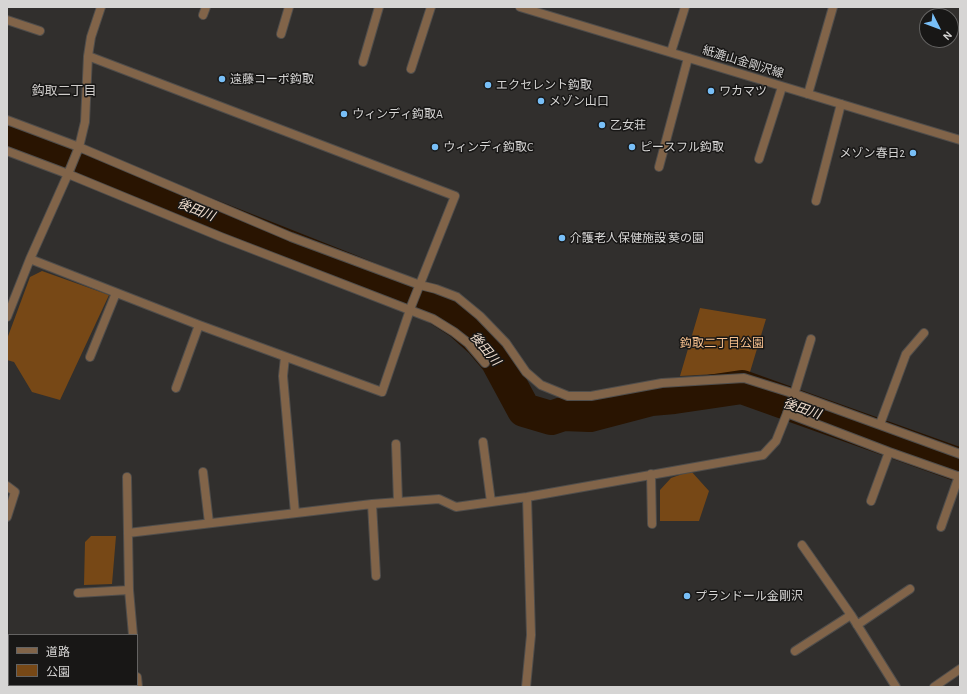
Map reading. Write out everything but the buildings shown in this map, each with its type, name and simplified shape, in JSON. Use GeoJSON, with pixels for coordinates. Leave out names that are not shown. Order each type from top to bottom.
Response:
{"type":"FeatureCollection","features":[{"type":"Feature","properties":{"kind":"street"},"geometry":{"type":"LineString","coordinates":[[7,317],[30,259],[78,150],[86,122],[88,56],[91,37],[101,7]]}},
{"type":"Feature","properties":{"kind":"street"},"geometry":{"type":"LineString","coordinates":[[281,34],[289,7]]}},
{"type":"Feature","properties":{"kind":"street"},"geometry":{"type":"LineString","coordinates":[[363,62],[379,7]]}},
{"type":"Feature","properties":{"kind":"street"},"geometry":{"type":"LineString","coordinates":[[410,69],[431,7]]}},
{"type":"Feature","properties":{"kind":"street","name":"紙漉山金剛沢線"},"geometry":{"type":"LineString","coordinates":[[520,7],[960,140]]}},
{"type":"Feature","properties":{"kind":"street"},"geometry":{"type":"LineString","coordinates":[[671,52],[685,7]]}},
{"type":"Feature","properties":{"kind":"street"},"geometry":{"type":"LineString","coordinates":[[808,94],[832,7]]}},
{"type":"Feature","properties":{"kind":"street"},"geometry":{"type":"LineString","coordinates":[[7,20],[40,32]]}},
{"type":"Feature","properties":{"kind":"street"},"geometry":{"type":"LineString","coordinates":[[30,259],[285,358],[382,392],[411,308],[455,196],[88,56]]}},
{"type":"Feature","properties":{"kind":"street"},"geometry":{"type":"LineString","coordinates":[[659,168],[688,58]]}},
{"type":"Feature","properties":{"kind":"street"},"geometry":{"type":"LineString","coordinates":[[759,159],[782,87]]}},
{"type":"Feature","properties":{"kind":"street"},"geometry":{"type":"LineString","coordinates":[[816,201],[841,104]]}},
{"type":"Feature","properties":{"kind":"street"},"geometry":{"type":"LineString","coordinates":[[7,120],[419,288],[436,289],[457,297],[480,316],[506,343],[526,372],[541,385],[568,396],[591,396],[662,383],[744,378],[793,398],[880,424],[960,454]]}},
{"type":"Feature","properties":{"kind":"street"},"geometry":{"type":"LineString","coordinates":[[7,151],[70,170],[221,237],[411,308],[434,319],[454,332],[468,343],[485,363]]}},
{"type":"Feature","properties":{"kind":"street"},"geometry":{"type":"LineString","coordinates":[[90,357],[116,293]]}},
{"type":"Feature","properties":{"kind":"street"},"geometry":{"type":"LineString","coordinates":[[176,388],[199,325]]}},
{"type":"Feature","properties":{"kind":"street"},"geometry":{"type":"LineString","coordinates":[[880,424],[906,354],[924,332]]}},
{"type":"Feature","properties":{"kind":"street"},"geometry":{"type":"LineString","coordinates":[[128,533],[372,504],[439,499],[456,507],[526,497],[763,455],[776,441],[793,398],[811,339]]}},
{"type":"Feature","properties":{"kind":"street"},"geometry":{"type":"LineString","coordinates":[[285,358],[283,376],[295,513]]}},
{"type":"Feature","properties":{"kind":"street"},"geometry":{"type":"LineString","coordinates":[[788,411],[889,452],[960,476],[940,527]]}},
{"type":"Feature","properties":{"kind":"street"},"geometry":{"type":"LineString","coordinates":[[483,442],[491,502]]}},
{"type":"Feature","properties":{"kind":"street"},"geometry":{"type":"LineString","coordinates":[[396,444],[398,502]]}},
{"type":"Feature","properties":{"kind":"street"},"geometry":{"type":"LineString","coordinates":[[871,501],[889,452]]}},
{"type":"Feature","properties":{"kind":"street"},"geometry":{"type":"LineString","coordinates":[[202,472],[209,523]]}},
{"type":"Feature","properties":{"kind":"street"},"geometry":{"type":"LineString","coordinates":[[650,474],[652,524]]}},
{"type":"Feature","properties":{"kind":"street"},"geometry":{"type":"LineString","coordinates":[[127,477],[130,590],[133,634]]}},
{"type":"Feature","properties":{"kind":"street"},"geometry":{"type":"LineString","coordinates":[[7,486],[15,492],[7,517]]}},
{"type":"Feature","properties":{"kind":"street"},"geometry":{"type":"LineString","coordinates":[[526,497],[531,634],[526,687]]}},
{"type":"Feature","properties":{"kind":"street"},"geometry":{"type":"LineString","coordinates":[[372,504],[376,576]]}},
{"type":"Feature","properties":{"kind":"street"},"geometry":{"type":"LineString","coordinates":[[802,545],[851,615],[896,687]]}},
{"type":"Feature","properties":{"kind":"street"},"geometry":{"type":"LineString","coordinates":[[857,625],[910,589]]}},
{"type":"Feature","properties":{"kind":"street"},"geometry":{"type":"LineString","coordinates":[[78,593],[130,590]]}},
{"type":"Feature","properties":{"kind":"street"},"geometry":{"type":"LineString","coordinates":[[795,651],[851,615]]}},
{"type":"Feature","properties":{"kind":"street"},"geometry":{"type":"LineString","coordinates":[[934,687],[960,669]]}},
{"type":"Feature","properties":{"kind":"street"},"geometry":{"type":"LineString","coordinates":[[88,687],[102,686]]}},
{"type":"Feature","properties":{"kind":"green space"},"geometry":{"type":"Polygon","coordinates":[[[42,271],[109,295],[60,400],[32,392],[14,362],[7,360],[7,339],[30,277],[42,271]]]}},
{"type":"Feature","properties":{"kind":"green space","name":"鈎取二丁目公園"},"geometry":{"type":"Polygon","coordinates":[[[700,308],[766,319],[750,372],[680,376],[700,308]]]}},
{"type":"Feature","properties":{"kind":"green space"},"geometry":{"type":"Polygon","coordinates":[[[691,471],[709,491],[699,521],[660,521],[660,490],[671,478],[691,471]]]}},
{"type":"Feature","properties":{"kind":"green space"},"geometry":{"type":"Polygon","coordinates":[[[91,536],[116,536],[112,584],[84,585],[85,542],[91,536]]]}},
{"type":"Feature","properties":{"kind":"waterway","name":"後田川"},"geometry":{"type":"LineString","coordinates":[[7,135],[433,305],[461,323],[481,341],[497,360],[524,410],[551,418],[563,414],[590,415],[651,399],[742,387],[960,465]]}},
{"type":"Feature","properties":{"kind":"place","name":"遠藤コーポ鈎取"},"geometry":{"type":"Point","coordinates":[222,79]}},
{"type":"Feature","properties":{"kind":"place","name":"エクセレント鈎取"},"geometry":{"type":"Point","coordinates":[488,85]}},
{"type":"Feature","properties":{"kind":"place","name":"ワカマツ"},"geometry":{"type":"Point","coordinates":[711,91]}},
{"type":"Feature","properties":{"kind":"place","name":"メゾン山口"},"geometry":{"type":"Point","coordinates":[541,101]}},
{"type":"Feature","properties":{"kind":"place","name":"ウィンディ鈎取A"},"geometry":{"type":"Point","coordinates":[344,114]}},
{"type":"Feature","properties":{"kind":"place","name":"乙女荘"},"geometry":{"type":"Point","coordinates":[602,125]}},
{"type":"Feature","properties":{"kind":"place","name":"ウィンディ鈎取C"},"geometry":{"type":"Point","coordinates":[435,147]}},
{"type":"Feature","properties":{"kind":"place","name":"ピースフル鈎取"},"geometry":{"type":"Point","coordinates":[632,147]}},
{"type":"Feature","properties":{"kind":"place","name":"メゾン春日2"},"geometry":{"type":"Point","coordinates":[913,153]}},
{"type":"Feature","properties":{"kind":"place","name":"介護老人保健施設 葵の園"},"geometry":{"type":"Point","coordinates":[562,238]}},
{"type":"Feature","properties":{"kind":"place","name":"プランドール金剛沢"},"geometry":{"type":"Point","coordinates":[687,596]}},
{"type":"Feature","properties":{"kind":"district","name":"鈎取二丁目"},"geometry":{"type":"Point","coordinates":[64,91]}}]}
